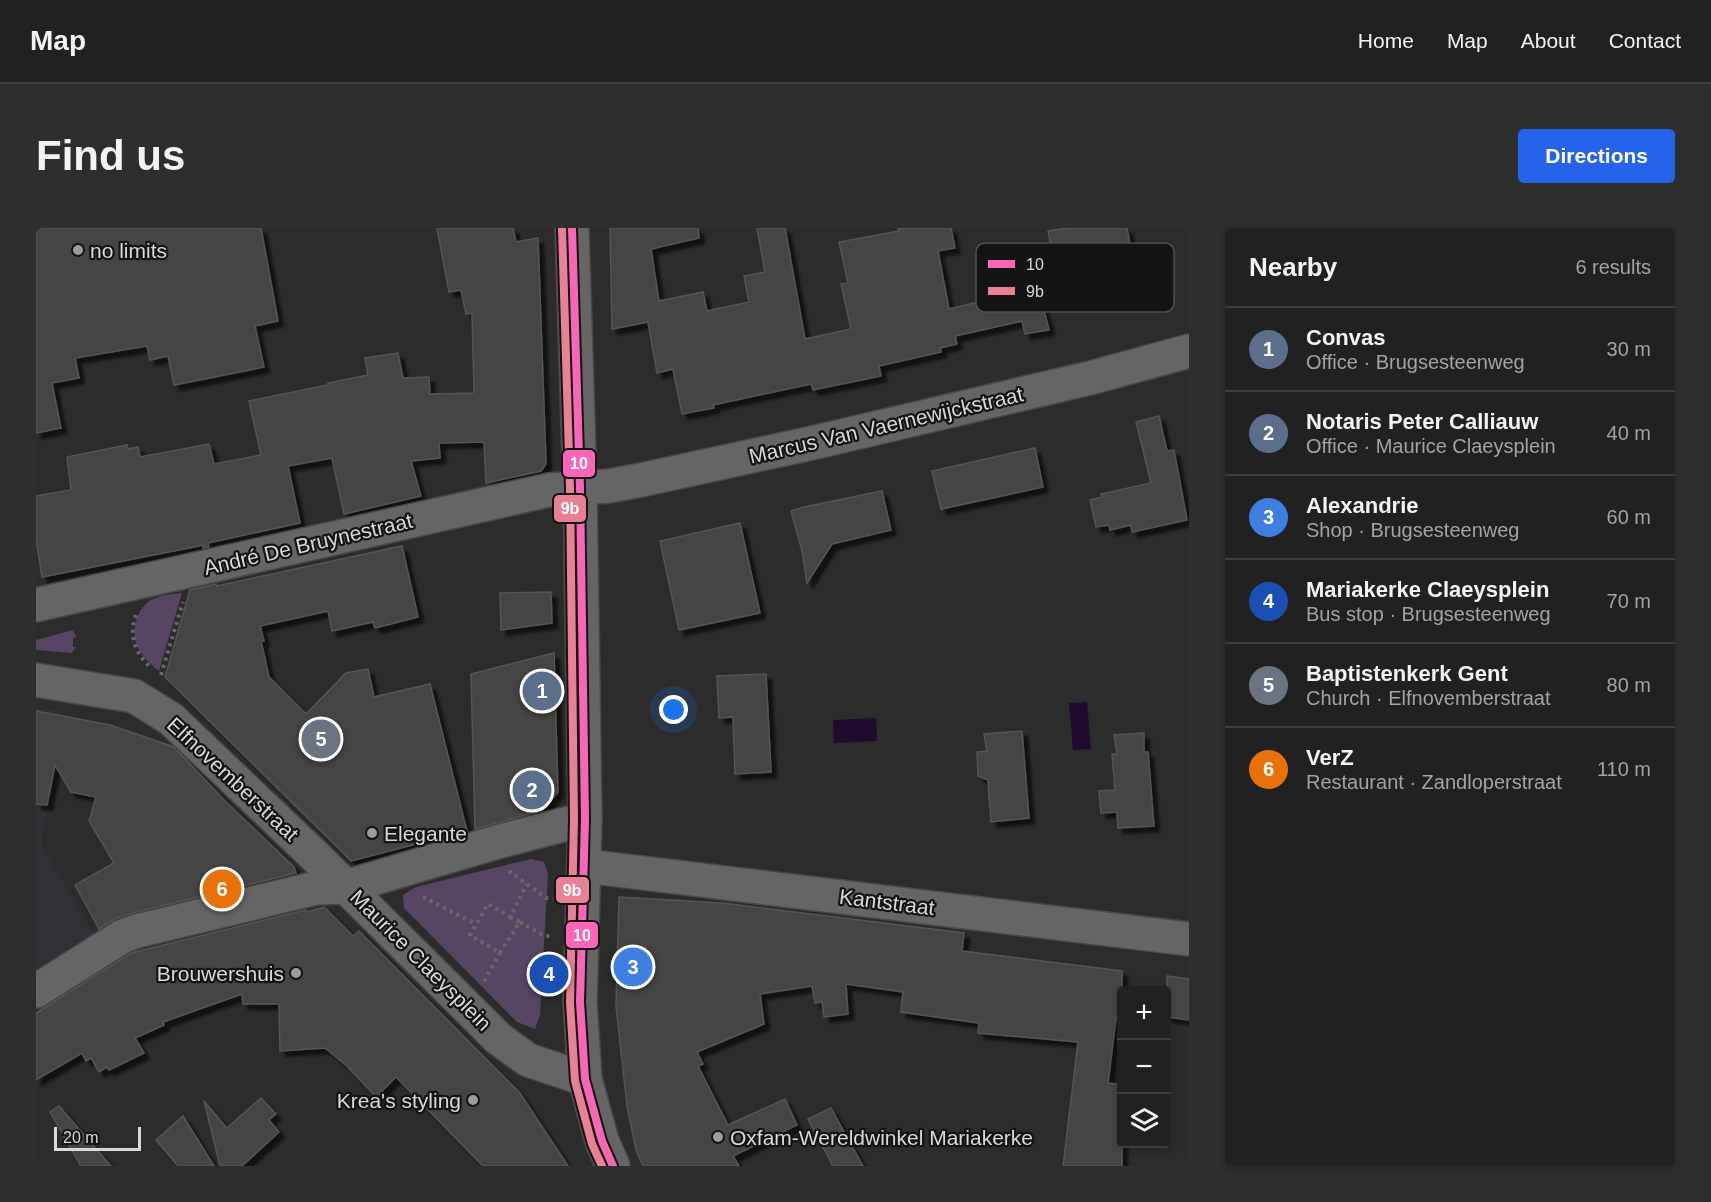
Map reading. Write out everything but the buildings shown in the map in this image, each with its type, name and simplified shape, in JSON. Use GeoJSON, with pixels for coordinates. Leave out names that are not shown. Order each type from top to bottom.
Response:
{"type":"FeatureCollection","features":[{"type":"Feature","properties":{"kind":"street"},"geometry":{"type":"LineString","coordinates":[[572,228],[580,488],[585,819],[580,1002],[585,1079],[602,1141],[614,1166]]}},
{"type":"Feature","properties":{"kind":"street","name":"Marcus Van Vaernewijckstraat"},"geometry":{"type":"LineString","coordinates":[[580,488],[641,480],[812,443],[1090,378],[1189,351]]}},
{"type":"Feature","properties":{"kind":"street","name":"André De Bruynestraat"},"geometry":{"type":"LineString","coordinates":[[36,605],[549,490],[580,488]]}},
{"type":"Feature","properties":{"kind":"street","name":"Elfnovemberstraat"},"geometry":{"type":"LineString","coordinates":[[36,680],[134,696],[171,719],[345,888]]}},
{"type":"Feature","properties":{"kind":"street","name":"Maurice Claeysplein"},"geometry":{"type":"LineString","coordinates":[[585,819],[497,842],[345,888],[499,1039],[528,1060],[585,1079]]}},
{"type":"Feature","properties":{"kind":"street","name":"Kantstraat"},"geometry":{"type":"LineString","coordinates":[[585,866],[1189,939]]}},
{"type":"Feature","properties":{"kind":"street"},"geometry":{"type":"LineString","coordinates":[[36,991],[123,936],[137,931],[316,888],[345,888]]}},
{"type":"Feature","properties":{"kind":"path"},"geometry":{"type":"LineString","coordinates":[[137,612],[132,626],[135,647],[141,658],[160,676],[193,570]]}},
{"type":"Feature","properties":{"kind":"path"},"geometry":{"type":"LineString","coordinates":[[497,842],[502,866],[546,898],[584,899]]}},
{"type":"Feature","properties":{"kind":"path"},"geometry":{"type":"LineString","coordinates":[[510,916],[527,884]]}},
{"type":"Feature","properties":{"kind":"path"},"geometry":{"type":"LineString","coordinates":[[488,904],[510,916],[520,922],[500,953],[470,935],[488,904]]}},
{"type":"Feature","properties":{"kind":"shaded area"},"geometry":{"type":"Polygon","coordinates":[[[182,593],[159,671],[146,659],[137,645],[135,626],[137,619],[143,607],[153,599],[182,593]]]}},
{"type":"Feature","properties":{"kind":"shaded area"},"geometry":{"type":"Polygon","coordinates":[[[73,630],[76,637],[73,638],[73,647],[76,647],[72,653],[36,650],[36,640],[73,630]]]}},
{"type":"Feature","properties":{"kind":"shaded area"},"geometry":{"type":"Polygon","coordinates":[[[1087,702],[1091,749],[1073,750],[1069,703],[1087,702]]]}},
{"type":"Feature","properties":{"kind":"shaded area"},"geometry":{"type":"Polygon","coordinates":[[[36,708],[63,712],[41,844],[95,937],[36,971],[36,708]]]}},
{"type":"Feature","properties":{"kind":"shaded area"},"geometry":{"type":"Polygon","coordinates":[[[876,718],[877,741],[834,743],[833,720],[876,718]]]}},
{"type":"Feature","properties":{"kind":"shaded area"},"geometry":{"type":"Polygon","coordinates":[[[531,859],[544,862],[548,873],[540,1015],[535,1029],[517,1022],[404,908],[403,895],[416,887],[531,859]]]}},
{"type":"Feature","properties":{"kind":"transit line","name":"9b"},"geometry":{"type":"LineString","coordinates":[[562,228],[570,488],[574,819],[570,1003],[575,1081],[592,1144],[602,1166]]}},
{"type":"Feature","properties":{"kind":"transit line","name":"10"},"geometry":{"type":"LineString","coordinates":[[572,228],[580,488],[585,819],[580,1002],[585,1079],[602,1141],[613,1166]]}},
{"type":"Feature","properties":{"kind":"place","name":"no limits"},"geometry":{"type":"Point","coordinates":[78,250]}},
{"type":"Feature","properties":{"kind":"place","name":"Convas"},"geometry":{"type":"Point","coordinates":[542,691]}},
{"type":"Feature","properties":{"kind":"place","name":"Baptistenkerk Gent"},"geometry":{"type":"Point","coordinates":[321,739]}},
{"type":"Feature","properties":{"kind":"place","name":"Notaris Peter Calliauw"},"geometry":{"type":"Point","coordinates":[532,790]}},
{"type":"Feature","properties":{"kind":"place","name":"Elegante"},"geometry":{"type":"Point","coordinates":[372,833]}},
{"type":"Feature","properties":{"kind":"place","name":"VerZ"},"geometry":{"type":"Point","coordinates":[222,889]}},
{"type":"Feature","properties":{"kind":"place","name":"Alexandrie"},"geometry":{"type":"Point","coordinates":[633,967]}},
{"type":"Feature","properties":{"kind":"place","name":"Brouwershuis"},"geometry":{"type":"Point","coordinates":[296,973]}},
{"type":"Feature","properties":{"kind":"place","name":"Mariakerke Claeysplein"},"geometry":{"type":"Point","coordinates":[549,974]}},
{"type":"Feature","properties":{"kind":"place","name":"Krea's styling"},"geometry":{"type":"Point","coordinates":[473,1100]}},
{"type":"Feature","properties":{"kind":"place","name":"Oxfam-Wereldwinkel Mariakerke"},"geometry":{"type":"Point","coordinates":[718,1137]}}]}
